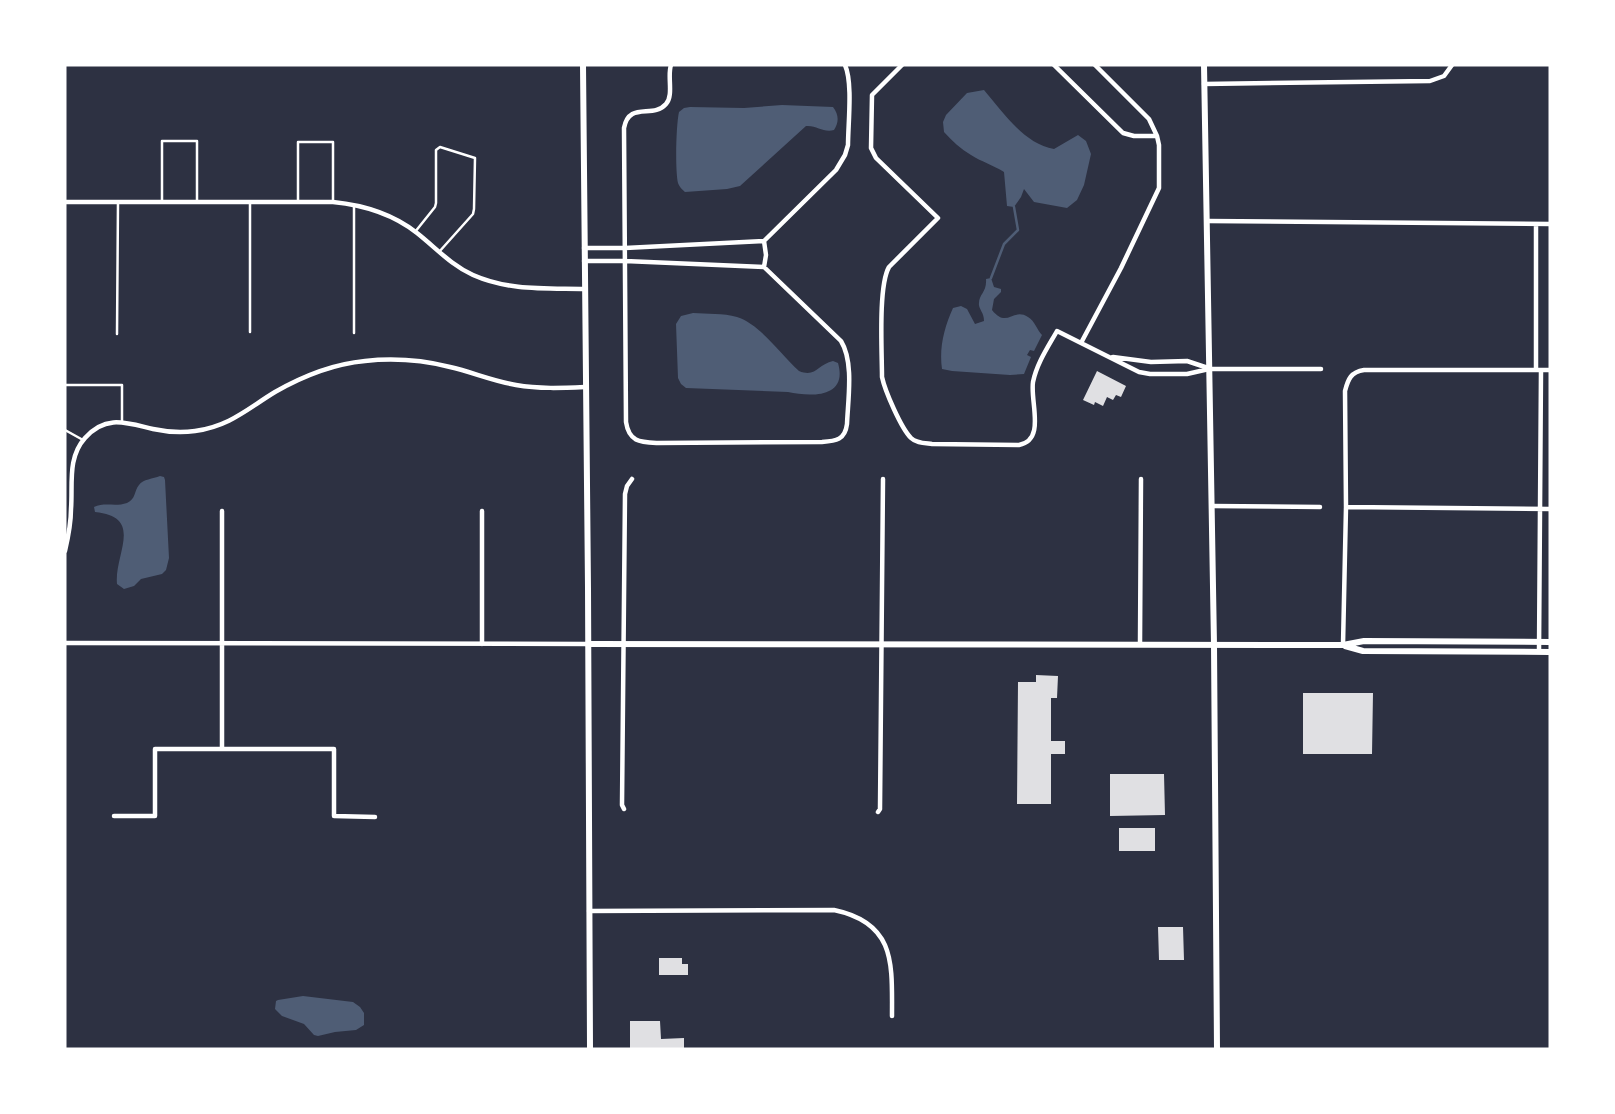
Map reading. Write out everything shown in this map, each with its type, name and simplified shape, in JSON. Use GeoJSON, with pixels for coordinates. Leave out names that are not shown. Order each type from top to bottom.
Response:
{"type":"FeatureCollection","features":[{"type":"Feature","properties":{"kind":"main road"},"geometry":{"type":"LineString","coordinates":[[583,65],[590,1049]]}},
{"type":"Feature","properties":{"kind":"main road"},"geometry":{"type":"LineString","coordinates":[[1204,65],[1214,645],[1217,1049]]}},
{"type":"Feature","properties":{"kind":"main road"},"geometry":{"type":"LineString","coordinates":[[588,644],[1343,645],[1364,641],[1550,642]]}},
{"type":"Feature","properties":{"kind":"main road"},"geometry":{"type":"LineString","coordinates":[[1343,645],[1366,651],[1550,652]]}},
{"type":"Feature","properties":{"kind":"street"},"geometry":{"type":"LineString","coordinates":[[584,261],[625,261],[764,267],[841,341],[846,349],[847,424],[843,437],[831,442],[658,443],[641,442],[627,429],[626,422],[625,261],[625,122],[634,113],[657,110],[666,104],[669,99],[671,65]]}},
{"type":"Feature","properties":{"kind":"street"},"geometry":{"type":"LineString","coordinates":[[584,248],[764,240],[836,170],[845,155],[848,145],[849,83],[845,65]]}},
{"type":"Feature","properties":{"kind":"street"},"geometry":{"type":"LineString","coordinates":[[902,65],[872,95],[871,148],[876,158],[938,218],[886,273],[882,377],[884,388],[912,440],[919,443],[1027,444],[1034,431],[1033,382],[1057,331],[1139,372],[1150,374],[1187,374],[1209,369],[1321,369]]}},
{"type":"Feature","properties":{"kind":"street"},"geometry":{"type":"LineString","coordinates":[[1054,65],[1123,133],[1157,136]]}},
{"type":"Feature","properties":{"kind":"street"},"geometry":{"type":"LineString","coordinates":[[1081,343],[1159,188],[1159,145],[1149,120],[1095,65]]}},
{"type":"Feature","properties":{"kind":"street"},"geometry":{"type":"LineString","coordinates":[[1204,83],[1417,82],[1444,76],[1452,65]]}},
{"type":"Feature","properties":{"kind":"street"},"geometry":{"type":"LineString","coordinates":[[65,202],[333,202],[355,205],[386,214],[415,232],[447,260],[474,275],[509,286],[584,289]]}},
{"type":"Feature","properties":{"kind":"street"},"geometry":{"type":"LineString","coordinates":[[1207,221],[1550,224]]}},
{"type":"Feature","properties":{"kind":"street"},"geometry":{"type":"LineString","coordinates":[[1536,224],[1539,652]]}},
{"type":"Feature","properties":{"kind":"street"},"geometry":{"type":"LineString","coordinates":[[764,240],[764,267]]}},
{"type":"Feature","properties":{"kind":"street"},"geometry":{"type":"LineString","coordinates":[[1105,355],[1151,362],[1186,361],[1209,369]]}},
{"type":"Feature","properties":{"kind":"street"},"geometry":{"type":"LineString","coordinates":[[65,551],[73,462],[77,450],[83,440],[100,426],[112,422],[122,421],[174,432],[215,427],[236,418],[276,391],[303,378],[333,367],[365,361],[413,360],[447,366],[516,385],[585,387]]}},
{"type":"Feature","properties":{"kind":"street"},"geometry":{"type":"LineString","coordinates":[[1343,645],[1345,391],[1352,374],[1364,370],[1550,370]]}},
{"type":"Feature","properties":{"kind":"street"},"geometry":{"type":"LineString","coordinates":[[624,810],[622,672],[625,494],[632,479]]}},
{"type":"Feature","properties":{"kind":"street"},"geometry":{"type":"LineString","coordinates":[[878,812],[883,479]]}},
{"type":"Feature","properties":{"kind":"street"},"geometry":{"type":"LineString","coordinates":[[1140,644],[1141,479]]}},
{"type":"Feature","properties":{"kind":"street"},"geometry":{"type":"LineString","coordinates":[[1212,506],[1320,507]]}},
{"type":"Feature","properties":{"kind":"street"},"geometry":{"type":"LineString","coordinates":[[1346,507],[1550,509]]}},
{"type":"Feature","properties":{"kind":"street"},"geometry":{"type":"LineString","coordinates":[[222,510],[222,749]]}},
{"type":"Feature","properties":{"kind":"street"},"geometry":{"type":"LineString","coordinates":[[482,511],[482,644]]}},
{"type":"Feature","properties":{"kind":"street"},"geometry":{"type":"LineString","coordinates":[[65,643],[588,644]]}},
{"type":"Feature","properties":{"kind":"street"},"geometry":{"type":"LineString","coordinates":[[114,816],[155,816],[155,749],[334,749],[334,817],[375,817]]}},
{"type":"Feature","properties":{"kind":"street"},"geometry":{"type":"LineString","coordinates":[[590,911],[834,910],[848,913],[869,926],[888,951],[892,973],[892,1016]]}},
{"type":"Feature","properties":{"kind":"lane"},"geometry":{"type":"LineString","coordinates":[[162,202],[162,141],[197,141],[197,202]]}},
{"type":"Feature","properties":{"kind":"lane"},"geometry":{"type":"LineString","coordinates":[[298,202],[298,142],[333,142],[333,202]]}},
{"type":"Feature","properties":{"kind":"lane"},"geometry":{"type":"LineString","coordinates":[[415,232],[435,207],[436,150],[440,147],[475,158],[473,214],[439,252]]}},
{"type":"Feature","properties":{"kind":"lane"},"geometry":{"type":"LineString","coordinates":[[117,334],[118,202]]}},
{"type":"Feature","properties":{"kind":"lane"},"geometry":{"type":"LineString","coordinates":[[250,202],[250,332]]}},
{"type":"Feature","properties":{"kind":"lane"},"geometry":{"type":"LineString","coordinates":[[354,333],[355,205]]}},
{"type":"Feature","properties":{"kind":"lane"},"geometry":{"type":"LineString","coordinates":[[65,385],[122,385],[122,421]]}},
{"type":"Feature","properties":{"kind":"lane"},"geometry":{"type":"LineString","coordinates":[[65,430],[83,440]]}},
{"type":"Feature","properties":{"kind":"water"},"geometry":{"type":"Polygon","coordinates":[[[984,90],[1015,126],[1043,146],[1054,149],[1078,135],[1086,141],[1091,154],[1084,185],[1077,200],[1067,208],[1034,202],[1024,189],[1014,207],[1007,206],[1004,172],[967,153],[944,132],[943,122],[946,115],[967,93],[984,90]]]}},
{"type":"Feature","properties":{"kind":"water"},"geometry":{"type":"Polygon","coordinates":[[[782,105],[833,107],[837,124],[834,130],[830,131],[806,126],[740,186],[685,192],[680,187],[676,158],[679,112],[690,107],[744,108],[782,105]]]}},
{"type":"Feature","properties":{"kind":"water"},"geometry":{"type":"Polygon","coordinates":[[[991,278],[994,287],[1001,289],[994,299],[992,310],[1002,318],[1018,314],[1028,317],[1042,335],[1034,351],[1030,350],[1027,355],[1031,357],[1024,374],[942,369],[943,338],[953,308],[961,306],[967,309],[975,324],[984,321],[979,300],[986,279],[991,278]]]}},
{"type":"Feature","properties":{"kind":"water"},"geometry":{"type":"Polygon","coordinates":[[[693,313],[726,315],[746,321],[762,333],[799,371],[809,373],[833,361],[838,363],[838,383],[833,389],[817,394],[686,388],[678,378],[676,324],[681,316],[693,313]]]}},
{"type":"Feature","properties":{"kind":"water"},"geometry":{"type":"Polygon","coordinates":[[[160,476],[165,480],[169,558],[166,570],[162,574],[141,579],[134,586],[124,589],[117,584],[123,529],[119,521],[110,515],[95,512],[94,507],[127,503],[141,483],[160,476]]]}},
{"type":"Feature","properties":{"kind":"water"},"geometry":{"type":"Polygon","coordinates":[[[303,996],[353,1002],[364,1013],[364,1025],[356,1030],[318,1036],[304,1024],[282,1016],[275,1009],[278,1000],[303,996]]]}},
{"type":"Feature","properties":{"kind":"building"},"geometry":{"type":"Polygon","coordinates":[[[1097,371],[1126,386],[1121,397],[1116,395],[1113,400],[1107,397],[1103,406],[1083,400],[1097,371]]]}},
{"type":"Feature","properties":{"kind":"building"},"geometry":{"type":"Polygon","coordinates":[[[1036,675],[1058,676],[1057,698],[1051,698],[1051,741],[1065,741],[1065,754],[1051,754],[1051,804],[1017,804],[1018,682],[1036,682],[1036,675]]]}},
{"type":"Feature","properties":{"kind":"building"},"geometry":{"type":"Polygon","coordinates":[[[1303,693],[1373,693],[1372,754],[1303,754],[1303,693]]]}},
{"type":"Feature","properties":{"kind":"building"},"geometry":{"type":"Polygon","coordinates":[[[1110,774],[1164,774],[1165,815],[1110,816],[1110,774]]]}},
{"type":"Feature","properties":{"kind":"building"},"geometry":{"type":"Polygon","coordinates":[[[1119,828],[1155,828],[1155,851],[1119,851],[1119,828]]]}},
{"type":"Feature","properties":{"kind":"building"},"geometry":{"type":"Polygon","coordinates":[[[1158,927],[1183,927],[1184,960],[1159,960],[1158,927]]]}},
{"type":"Feature","properties":{"kind":"building"},"geometry":{"type":"Polygon","coordinates":[[[659,958],[682,958],[682,964],[688,964],[688,975],[659,975],[659,958]]]}},
{"type":"Feature","properties":{"kind":"building"},"geometry":{"type":"Polygon","coordinates":[[[630,1021],[660,1021],[661,1039],[684,1038],[684,1049],[630,1049],[630,1021]]]}},
{"type":"Feature","properties":{"kind":"waterway"},"geometry":{"type":"LineString","coordinates":[[991,278],[1004,244],[1018,230],[1014,207]]}}]}
